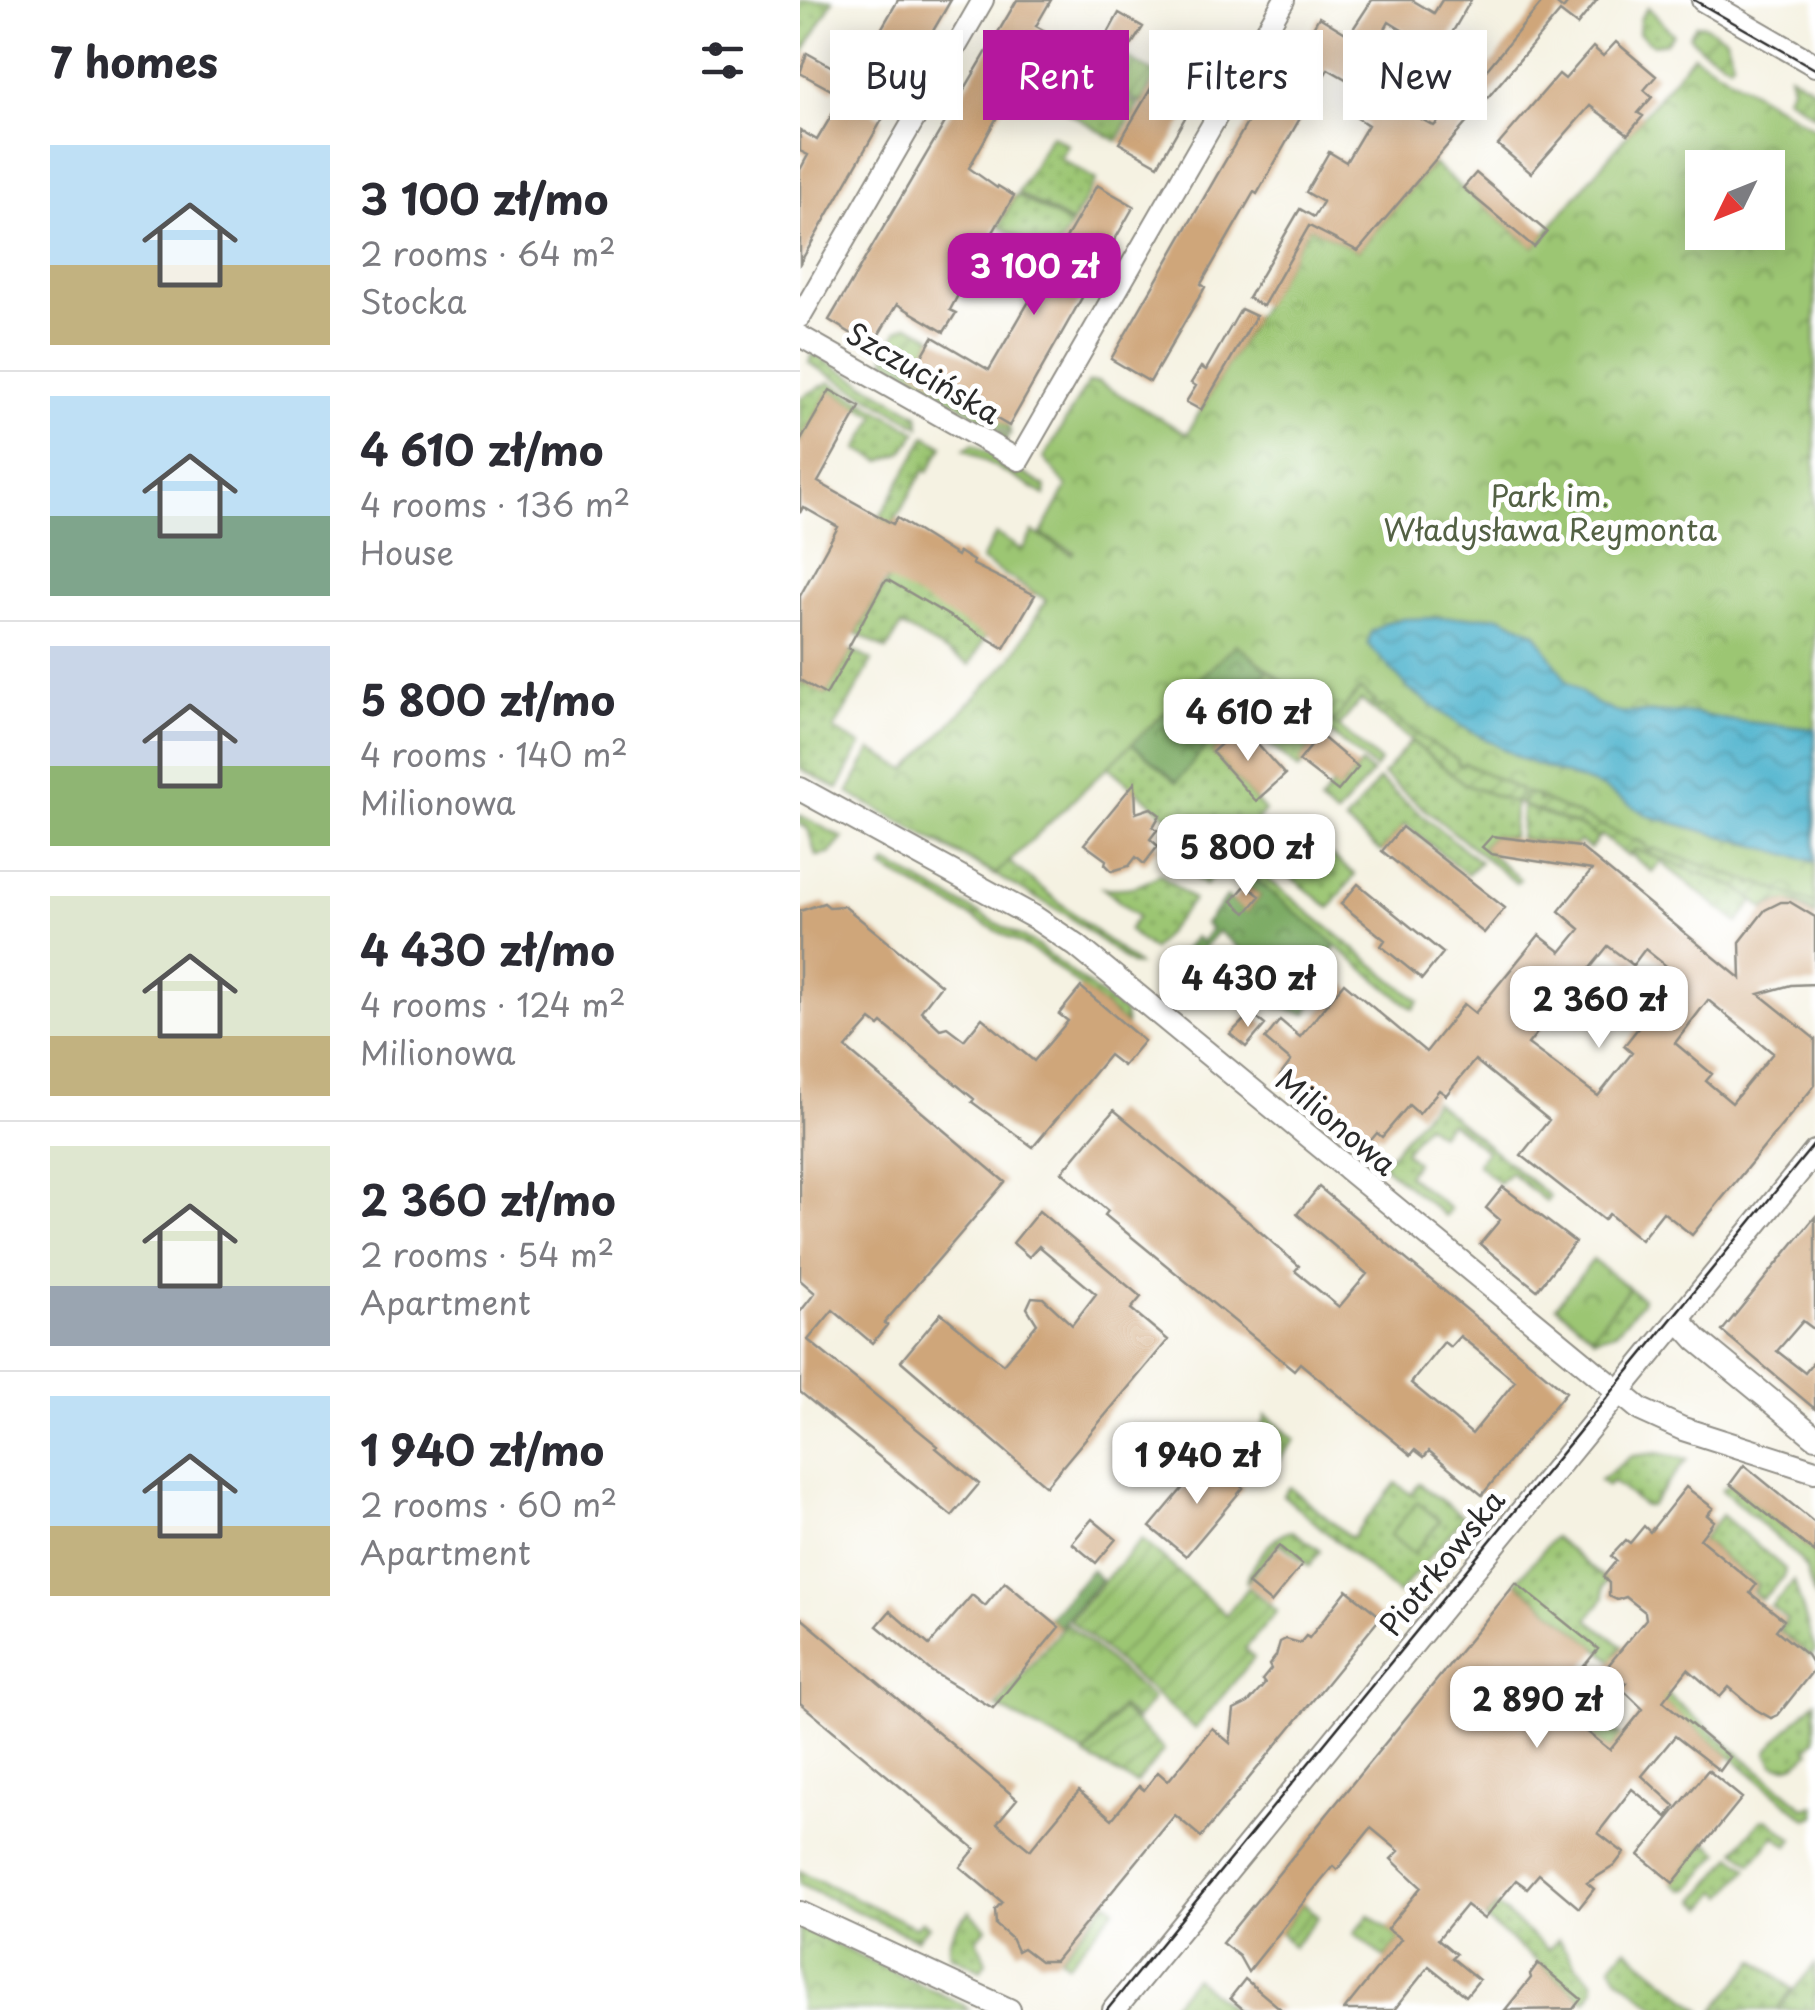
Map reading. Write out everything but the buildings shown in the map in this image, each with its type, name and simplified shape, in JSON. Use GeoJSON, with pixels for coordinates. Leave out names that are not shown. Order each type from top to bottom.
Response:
{"type":"FeatureCollection","features":[{"type":"Feature","properties":{"kind":"street"},"geometry":{"type":"LineString","coordinates":[[800,317],[984,0]]}},
{"type":"Feature","properties":{"kind":"street","name":"Szczucińska"},"geometry":{"type":"LineString","coordinates":[[800,336],[1019,460],[1284,0]]}},
{"type":"Feature","properties":{"kind":"street"},"geometry":{"type":"LineString","coordinates":[[1703,0],[1815,65]]}},
{"type":"Feature","properties":{"kind":"street","name":"Milionowa"},"geometry":{"type":"LineString","coordinates":[[800,789],[1034,917],[1077,946],[1652,1416],[1815,1471]]}},
{"type":"Feature","properties":{"kind":"street","name":"Piotrkowska"},"geometry":{"type":"LineString","coordinates":[[1114,2010],[1815,1152]]}},
{"type":"Feature","properties":{"kind":"street"},"geometry":{"type":"LineString","coordinates":[[1678,1320],[1696,1340],[1815,1437]]}},
{"type":"Feature","properties":{"kind":"street"},"geometry":{"type":"LineString","coordinates":[[800,1913],[1009,2010]]}},
{"type":"Feature","properties":{"kind":"green space"},"geometry":{"type":"Polygon","coordinates":[[[800,0],[833,0],[800,59],[800,0]]]}},
{"type":"Feature","properties":{"kind":"green space"},"geometry":{"type":"Polygon","coordinates":[[[1648,7],[1673,34],[1666,43],[1653,45],[1639,33],[1640,19],[1648,7]]]}},
{"type":"Feature","properties":{"kind":"green space"},"geometry":{"type":"Polygon","coordinates":[[[1702,24],[1726,38],[1733,61],[1730,65],[1689,36],[1696,25],[1702,24]]]}},
{"type":"Feature","properties":{"kind":"green space","name":"Park im. Władysława Reymonta"},"geometry":{"type":"Polygon","coordinates":[[[1693,55],[1815,129],[1815,917],[1791,903],[1778,903],[1765,910],[1737,887],[1635,849],[1628,856],[1601,835],[1598,838],[1585,828],[1466,785],[1361,700],[1338,727],[1304,699],[1300,703],[1291,697],[1295,691],[1236,644],[996,874],[848,793],[871,750],[907,770],[1011,659],[1046,600],[981,560],[996,534],[1022,550],[1033,532],[1074,552],[1041,534],[1067,487],[1044,458],[1088,382],[1098,382],[1187,434],[1309,226],[1358,251],[1433,164],[1534,247],[1693,55]]]}},
{"type":"Feature","properties":{"kind":"green space"},"geometry":{"type":"Polygon","coordinates":[[[1129,59],[1149,70],[1149,88],[1141,103],[1129,96],[1129,59]]]}},
{"type":"Feature","properties":{"kind":"green space"},"geometry":{"type":"Polygon","coordinates":[[[1789,74],[1815,89],[1815,116],[1786,96],[1792,87],[1789,74]]]}},
{"type":"Feature","properties":{"kind":"green space"},"geometry":{"type":"Polygon","coordinates":[[[1129,100],[1138,105],[1117,141],[1081,120],[1129,120],[1129,100]]]}},
{"type":"Feature","properties":{"kind":"green space"},"geometry":{"type":"Polygon","coordinates":[[[1051,135],[1068,145],[1060,158],[1096,180],[1072,223],[1018,193],[1051,135]]]}},
{"type":"Feature","properties":{"kind":"green space"},"geometry":{"type":"Polygon","coordinates":[[[1016,195],[1071,225],[1052,257],[999,226],[1016,195]]]}},
{"type":"Feature","properties":{"kind":"green space"},"geometry":{"type":"Polygon","coordinates":[[[909,325],[933,337],[914,370],[885,353],[898,330],[909,325]]]}},
{"type":"Feature","properties":{"kind":"green space"},"geometry":{"type":"Polygon","coordinates":[[[812,353],[918,414],[920,426],[809,363],[812,353]]]}},
{"type":"Feature","properties":{"kind":"green space"},"geometry":{"type":"Polygon","coordinates":[[[885,353],[1009,426],[1010,434],[886,361],[885,353]]]}},
{"type":"Feature","properties":{"kind":"green space"},"geometry":{"type":"Polygon","coordinates":[[[881,364],[1008,437],[1004,443],[876,370],[881,364]]]}},
{"type":"Feature","properties":{"kind":"green space"},"geometry":{"type":"Polygon","coordinates":[[[830,382],[917,432],[903,452],[882,461],[858,449],[876,416],[830,390],[800,442],[800,398],[830,382]]]}},
{"type":"Feature","properties":{"kind":"green space"},"geometry":{"type":"Polygon","coordinates":[[[926,436],[943,446],[928,472],[924,470],[893,524],[880,517],[926,436]]]}},
{"type":"Feature","properties":{"kind":"green space"},"geometry":{"type":"Polygon","coordinates":[[[973,444],[1046,487],[1045,495],[964,449],[973,444]]]}},
{"type":"Feature","properties":{"kind":"green space"},"geometry":{"type":"Polygon","coordinates":[[[889,578],[987,633],[970,665],[901,626],[887,650],[856,633],[889,578]]]}},
{"type":"Feature","properties":{"kind":"green space"},"geometry":{"type":"Polygon","coordinates":[[[1224,629],[1380,762],[1375,769],[1319,724],[1316,727],[1322,732],[1300,760],[1303,764],[1299,769],[1247,725],[1240,726],[1212,752],[1265,811],[1205,885],[1173,859],[1180,843],[1178,825],[1107,766],[1009,862],[1138,965],[1132,965],[1067,915],[925,836],[1224,629]],[[1235,644],[1177,781],[1268,670],[1235,644]]]}},
{"type":"Feature","properties":{"kind":"green space"},"geometry":{"type":"Polygon","coordinates":[[[1236,643],[1268,670],[1177,782],[1131,743],[1236,643]]]}},
{"type":"Feature","properties":{"kind":"green space"},"geometry":{"type":"Polygon","coordinates":[[[852,650],[872,661],[834,730],[861,745],[838,789],[800,768],[800,680],[826,695],[852,650]]]}},
{"type":"Feature","properties":{"kind":"green space"},"geometry":{"type":"Polygon","coordinates":[[[1360,689],[1376,702],[1374,705],[1458,760],[1457,763],[1521,790],[1515,803],[1466,785],[1361,700],[1338,727],[1333,723],[1360,689]]]}},
{"type":"Feature","properties":{"kind":"green space"},"geometry":{"type":"Polygon","coordinates":[[[1411,741],[1466,785],[1515,803],[1512,837],[1492,836],[1482,847],[1520,879],[1516,883],[1383,775],[1411,741]]]}},
{"type":"Feature","properties":{"kind":"green space"},"geometry":{"type":"Polygon","coordinates":[[[1361,764],[1372,773],[1336,816],[1320,803],[1332,786],[1339,790],[1361,764]]]}},
{"type":"Feature","properties":{"kind":"green space"},"geometry":{"type":"Polygon","coordinates":[[[1379,780],[1480,862],[1467,874],[1405,824],[1381,852],[1345,822],[1379,780]]]}},
{"type":"Feature","properties":{"kind":"green space"},"geometry":{"type":"Polygon","coordinates":[[[1525,792],[1539,797],[1538,801],[1544,800],[1646,845],[1651,851],[1652,848],[1815,904],[1815,913],[1784,901],[1764,909],[1737,887],[1635,849],[1628,856],[1601,835],[1598,838],[1585,828],[1521,805],[1525,792]]]}},
{"type":"Feature","properties":{"kind":"green space"},"geometry":{"type":"Polygon","coordinates":[[[1522,806],[1585,828],[1598,838],[1590,849],[1579,841],[1575,846],[1520,838],[1522,806]]]}},
{"type":"Feature","properties":{"kind":"green space"},"geometry":{"type":"Polygon","coordinates":[[[800,815],[843,838],[829,854],[816,856],[808,829],[800,825],[800,815]]]}},
{"type":"Feature","properties":{"kind":"green space"},"geometry":{"type":"Polygon","coordinates":[[[1299,829],[1355,875],[1330,908],[1272,862],[1299,829]]]}},
{"type":"Feature","properties":{"kind":"green space"},"geometry":{"type":"Polygon","coordinates":[[[1634,849],[1737,887],[1754,901],[1738,923],[1661,862],[1652,872],[1630,854],[1634,849]]]}},
{"type":"Feature","properties":{"kind":"green space"},"geometry":{"type":"Polygon","coordinates":[[[887,863],[1035,944],[1124,1013],[1126,1025],[1044,957],[883,868],[887,863]]]}},
{"type":"Feature","properties":{"kind":"green space"},"geometry":{"type":"Polygon","coordinates":[[[1247,873],[1336,945],[1307,1014],[1230,996],[1257,963],[1218,931],[1192,962],[1181,953],[1195,937],[1201,942],[1211,929],[1205,924],[1227,897],[1247,912],[1260,896],[1241,881],[1247,873]]]}},
{"type":"Feature","properties":{"kind":"green space"},"geometry":{"type":"Polygon","coordinates":[[[1160,874],[1193,900],[1152,950],[1128,930],[1138,917],[1103,888],[1133,887],[1160,874]]]}},
{"type":"Feature","properties":{"kind":"green space"},"geometry":{"type":"Polygon","coordinates":[[[1263,875],[1419,1001],[1413,1009],[1257,882],[1263,875]]]}},
{"type":"Feature","properties":{"kind":"green space"},"geometry":{"type":"Polygon","coordinates":[[[1434,1101],[1550,1197],[1546,1202],[1510,1172],[1499,1183],[1477,1164],[1486,1151],[1450,1122],[1439,1134],[1426,1124],[1404,1152],[1416,1162],[1407,1175],[1450,1209],[1445,1216],[1382,1165],[1434,1101]]]}},
{"type":"Feature","properties":{"kind":"green space"},"geometry":{"type":"Polygon","coordinates":[[[1593,1260],[1629,1288],[1592,1335],[1556,1306],[1593,1260]]]}},
{"type":"Feature","properties":{"kind":"green space"},"geometry":{"type":"Polygon","coordinates":[[[1629,1288],[1642,1302],[1616,1332],[1594,1338],[1592,1335],[1629,1288]]]}},
{"type":"Feature","properties":{"kind":"green space"},"geometry":{"type":"Polygon","coordinates":[[[1266,1415],[1295,1440],[1270,1471],[1253,1457],[1266,1415]]]}},
{"type":"Feature","properties":{"kind":"green space"},"geometry":{"type":"Polygon","coordinates":[[[1657,1453],[1687,1459],[1650,1506],[1644,1506],[1612,1481],[1607,1486],[1600,1480],[1632,1456],[1657,1453]]]}},
{"type":"Feature","properties":{"kind":"green space"},"geometry":{"type":"Polygon","coordinates":[[[1396,1483],[1411,1494],[1419,1484],[1464,1517],[1398,1594],[1283,1495],[1290,1487],[1351,1538],[1396,1483]]]}},
{"type":"Feature","properties":{"kind":"green space"},"geometry":{"type":"Polygon","coordinates":[[[1730,1484],[1815,1553],[1815,1599],[1798,1557],[1722,1490],[1730,1484]]]}},
{"type":"Feature","properties":{"kind":"green space"},"geometry":{"type":"Polygon","coordinates":[[[1417,1502],[1440,1521],[1413,1554],[1390,1535],[1417,1502]]]}},
{"type":"Feature","properties":{"kind":"green space"},"geometry":{"type":"Polygon","coordinates":[[[1722,1515],[1785,1569],[1784,1577],[1762,1599],[1753,1592],[1758,1585],[1702,1540],[1722,1515]]]}},
{"type":"Feature","properties":{"kind":"green space"},"geometry":{"type":"Polygon","coordinates":[[[1293,1531],[1320,1551],[1309,1566],[1279,1542],[1246,1583],[1264,1551],[1278,1537],[1293,1531]]]}},
{"type":"Feature","properties":{"kind":"green space"},"geometry":{"type":"Polygon","coordinates":[[[1554,1537],[1607,1581],[1604,1598],[1588,1619],[1622,1646],[1617,1653],[1805,1808],[1815,1805],[1815,1816],[1807,1819],[1516,1582],[1554,1537]]]}},
{"type":"Feature","properties":{"kind":"green space"},"geometry":{"type":"Polygon","coordinates":[[[1142,1539],[1226,1615],[1248,1587],[1277,1611],[1245,1649],[1254,1658],[1195,1729],[1069,1620],[1142,1539]]]}},
{"type":"Feature","properties":{"kind":"green space"},"geometry":{"type":"Polygon","coordinates":[[[1091,1570],[1101,1580],[1059,1627],[1048,1618],[1091,1570]]]}},
{"type":"Feature","properties":{"kind":"green space"},"geometry":{"type":"Polygon","coordinates":[[[1794,1581],[1815,1650],[1811,1656],[1779,1630],[1787,1619],[1771,1606],[1794,1581]]]}},
{"type":"Feature","properties":{"kind":"green space"},"geometry":{"type":"Polygon","coordinates":[[[1066,1623],[1153,1699],[1136,1720],[1121,1707],[1085,1754],[997,1707],[1066,1623]]]}},
{"type":"Feature","properties":{"kind":"green space"},"geometry":{"type":"Polygon","coordinates":[[[1564,1690],[1621,1736],[1610,1750],[1553,1704],[1564,1690]]]}},
{"type":"Feature","properties":{"kind":"green space"},"geometry":{"type":"Polygon","coordinates":[[[1815,1701],[1815,1739],[1807,1749],[1810,1752],[1793,1765],[1773,1764],[1767,1753],[1815,1701]]]}},
{"type":"Feature","properties":{"kind":"green space"},"geometry":{"type":"Polygon","coordinates":[[[1121,1709],[1164,1750],[1136,1784],[1085,1756],[1121,1709]]]}},
{"type":"Feature","properties":{"kind":"green space"},"geometry":{"type":"Polygon","coordinates":[[[1767,1819],[1793,1839],[1788,1846],[1775,1836],[1752,1863],[1736,1850],[1761,1820],[1767,1819]]]}},
{"type":"Feature","properties":{"kind":"green space"},"geometry":{"type":"Polygon","coordinates":[[[1707,1842],[1720,1853],[1690,1889],[1683,1890],[1673,1883],[1707,1842]]]}},
{"type":"Feature","properties":{"kind":"green space"},"geometry":{"type":"Polygon","coordinates":[[[1733,1856],[1748,1868],[1725,1896],[1718,1891],[1705,1908],[1696,1900],[1733,1856]]]}},
{"type":"Feature","properties":{"kind":"green space"},"geometry":{"type":"Polygon","coordinates":[[[800,1871],[915,1927],[922,1921],[929,1926],[916,1939],[800,1885],[800,1871]]]}},
{"type":"Feature","properties":{"kind":"green space"},"geometry":{"type":"Polygon","coordinates":[[[1107,1901],[1115,1908],[1068,1964],[1060,1957],[1107,1901]]]}},
{"type":"Feature","properties":{"kind":"green space"},"geometry":{"type":"Polygon","coordinates":[[[1303,1903],[1318,1917],[1293,1947],[1280,1932],[1303,1903]]]}},
{"type":"Feature","properties":{"kind":"green space"},"geometry":{"type":"Polygon","coordinates":[[[1497,1906],[1549,1950],[1558,1939],[1593,1981],[1594,1988],[1586,2001],[1485,1919],[1497,1906]]]}},
{"type":"Feature","properties":{"kind":"green space"},"geometry":{"type":"Polygon","coordinates":[[[970,1911],[986,1928],[977,1939],[986,1962],[981,1970],[950,1955],[951,1936],[970,1911]]]}},
{"type":"Feature","properties":{"kind":"green space"},"geometry":{"type":"Polygon","coordinates":[[[1369,1915],[1401,1939],[1385,1958],[1354,1934],[1369,1915]]]}},
{"type":"Feature","properties":{"kind":"green space"},"geometry":{"type":"Polygon","coordinates":[[[800,1928],[962,2004],[969,2010],[800,2010],[800,1928]]]}},
{"type":"Feature","properties":{"kind":"green space"},"geometry":{"type":"Polygon","coordinates":[[[1626,1948],[1702,2010],[1660,2010],[1618,1977],[1611,1966],[1626,1948]]]}},
{"type":"Feature","properties":{"kind":"green space"},"geometry":{"type":"Polygon","coordinates":[[[1756,1960],[1792,1989],[1778,2009],[1815,1964],[1815,2010],[1714,2010],[1756,1960]]]}},
{"type":"Feature","properties":{"kind":"green space"},"geometry":{"type":"Polygon","coordinates":[[[1194,1977],[1233,2010],[1167,2010],[1194,1977]]]}},
{"type":"Feature","properties":{"kind":"water"},"geometry":{"type":"Polygon","coordinates":[[[1500,616],[1536,633],[1567,682],[1615,712],[1693,713],[1815,729],[1815,862],[1649,816],[1603,788],[1524,760],[1460,725],[1409,689],[1368,644],[1371,632],[1387,622],[1500,616]]]}},
{"type":"Feature","properties":{"kind":"tram line"},"geometry":{"type":"LineString","coordinates":[[1694,0],[1815,69]]}},
{"type":"Feature","properties":{"kind":"tram line"},"geometry":{"type":"LineString","coordinates":[[1107,2010],[1815,1143]]}}]}
